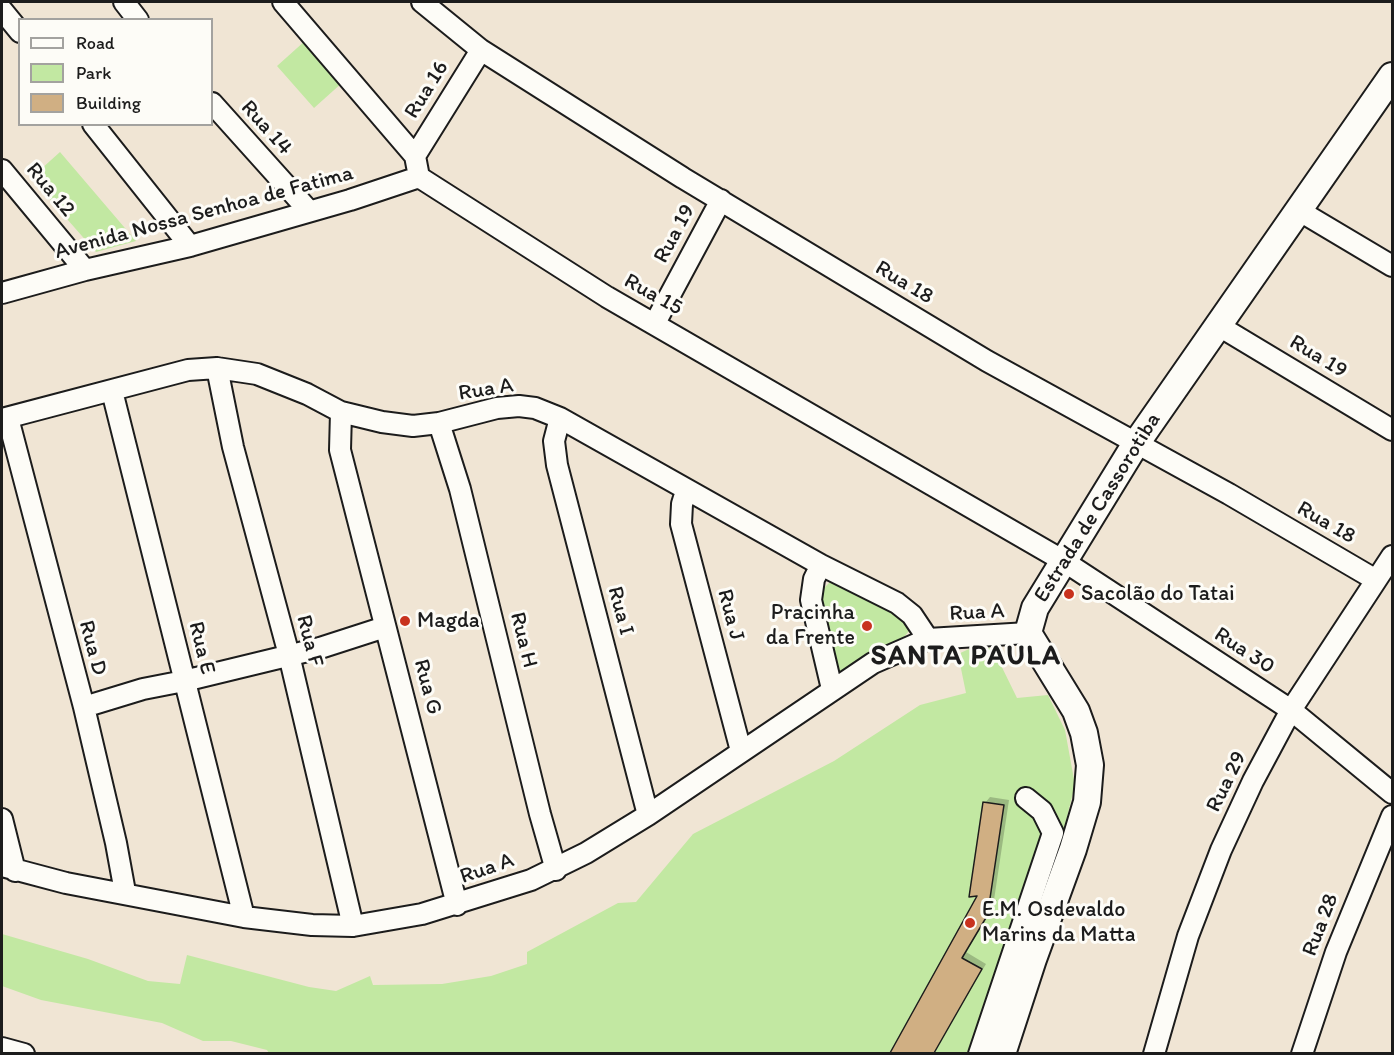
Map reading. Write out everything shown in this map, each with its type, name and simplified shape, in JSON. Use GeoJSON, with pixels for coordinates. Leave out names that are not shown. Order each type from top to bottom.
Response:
{"type":"FeatureCollection","features":[{"type":"Feature","properties":{"kind":"main road","name":"Estrada de Cassorotiba"},"geometry":{"type":"LineString","coordinates":[[1028,633],[1035,608],[1062,560],[1135,445],[1392,76]]}},
{"type":"Feature","properties":{"kind":"main road"},"geometry":{"type":"LineString","coordinates":[[1002,1053],[1088,802],[1090,765],[1084,733],[1076,711],[1028,633]]}},
{"type":"Feature","properties":{"kind":"street"},"geometry":{"type":"LineString","coordinates":[[124,2],[136,18]]}},
{"type":"Feature","properties":{"kind":"street"},"geometry":{"type":"LineString","coordinates":[[283,2],[415,156],[419,177]]}},
{"type":"Feature","properties":{"kind":"street","name":"Rua 18"},"geometry":{"type":"LineString","coordinates":[[422,2],[481,50],[721,200],[987,361],[1135,445],[1228,494],[1376,580]]}},
{"type":"Feature","properties":{"kind":"street"},"geometry":{"type":"LineString","coordinates":[[2,9],[18,29]]}},
{"type":"Feature","properties":{"kind":"street","name":"Rua 16"},"geometry":{"type":"LineString","coordinates":[[415,156],[481,50]]}},
{"type":"Feature","properties":{"kind":"street","name":"Rua 14"},"geometry":{"type":"LineString","coordinates":[[213,104],[309,211]]}},
{"type":"Feature","properties":{"kind":"street"},"geometry":{"type":"LineString","coordinates":[[95,126],[190,246]]}},
{"type":"Feature","properties":{"kind":"street","name":"Rua 12"},"geometry":{"type":"LineString","coordinates":[[2,170],[85,270]]}},
{"type":"Feature","properties":{"kind":"street","name":"Avenida Nossa Senhoa de Fatima"},"geometry":{"type":"LineString","coordinates":[[2,293],[85,270],[190,246],[419,177]]}},
{"type":"Feature","properties":{"kind":"street","name":"Rua 15"},"geometry":{"type":"LineString","coordinates":[[419,177],[607,297],[1062,560]]}},
{"type":"Feature","properties":{"kind":"street","name":"Rua 19"},"geometry":{"type":"LineString","coordinates":[[655,323],[721,200]]}},
{"type":"Feature","properties":{"kind":"street"},"geometry":{"type":"LineString","coordinates":[[1298,210],[1392,266]]}},
{"type":"Feature","properties":{"kind":"street","name":"Rua 19"},"geometry":{"type":"LineString","coordinates":[[1219,326],[1392,430]]}},
{"type":"Feature","properties":{"kind":"street","name":"Rua A"},"geometry":{"type":"LineString","coordinates":[[5,418],[188,370],[217,368],[257,374],[308,394],[341,412],[382,422],[413,426],[439,423],[519,406],[535,408],[560,418],[686,491],[821,565],[897,603],[912,615],[923,628],[928,639]]}},
{"type":"Feature","properties":{"kind":"street","name":"Rua F"},"geometry":{"type":"LineString","coordinates":[[217,368],[236,458],[289,655],[353,926]]}},
{"type":"Feature","properties":{"kind":"street","name":"Rua E"},"geometry":{"type":"LineString","coordinates":[[112,391],[244,917]]}},
{"type":"Feature","properties":{"kind":"street","name":"Rua G"},"geometry":{"type":"LineString","coordinates":[[341,412],[340,450],[458,905]]}},
{"type":"Feature","properties":{"kind":"street","name":"Rua D"},"geometry":{"type":"LineString","coordinates":[[5,418],[84,707],[116,843],[125,892]]}},
{"type":"Feature","properties":{"kind":"street","name":"Rua I"},"geometry":{"type":"LineString","coordinates":[[560,418],[554,453],[648,815]]}},
{"type":"Feature","properties":{"kind":"street","name":"Rua H"},"geometry":{"type":"LineString","coordinates":[[439,423],[460,489],[540,814],[556,870]]}},
{"type":"Feature","properties":{"kind":"street","name":"Rua J"},"geometry":{"type":"LineString","coordinates":[[686,491],[682,504],[681,524],[741,751]]}},
{"type":"Feature","properties":{"kind":"street","name":"Rua 29"},"geometry":{"type":"LineString","coordinates":[[1154,1053],[1188,936],[1221,850],[1253,781],[1291,710],[1392,556]]}},
{"type":"Feature","properties":{"kind":"street","name":"Rua 30"},"geometry":{"type":"LineString","coordinates":[[1062,560],[1291,710],[1392,793]]}},
{"type":"Feature","properties":{"kind":"street"},"geometry":{"type":"LineString","coordinates":[[821,565],[814,579],[811,600],[832,688]]}},
{"type":"Feature","properties":{"kind":"street"},"geometry":{"type":"LineString","coordinates":[[84,707],[142,689],[289,655],[385,627]]}},
{"type":"Feature","properties":{"kind":"street","name":"Rua A"},"geometry":{"type":"LineString","coordinates":[[8,869],[244,917],[312,925],[353,926],[458,905],[556,870],[648,815],[832,688],[873,663],[928,639],[1028,633]]}},
{"type":"Feature","properties":{"kind":"street"},"geometry":{"type":"LineString","coordinates":[[979,1053],[1053,832],[1042,811],[1026,798]]}},
{"type":"Feature","properties":{"kind":"street","name":"Rua 28"},"geometry":{"type":"LineString","coordinates":[[1302,1053],[1336,952],[1392,816]]}},
{"type":"Feature","properties":{"kind":"street"},"geometry":{"type":"LineString","coordinates":[[2,819],[8,869]]}},
{"type":"Feature","properties":{"kind":"street"},"geometry":{"type":"LineString","coordinates":[[2,1048],[24,1053]]}},
{"type":"Feature","properties":{"kind":"green space"},"geometry":{"type":"Polygon","coordinates":[[[306,40],[343,82],[314,108],[277,66],[306,40]]]}},
{"type":"Feature","properties":{"kind":"green space"},"geometry":{"type":"Polygon","coordinates":[[[60,152],[136,241],[96,252],[31,178],[60,152]]]}},
{"type":"Feature","properties":{"kind":"green space","name":"Pracinha da Frente"},"geometry":{"type":"Polygon","coordinates":[[[834,578],[875,597],[913,626],[896,647],[852,672],[836,673],[817,595],[834,578]]]}},
{"type":"Feature","properties":{"kind":"green space"},"geometry":{"type":"Polygon","coordinates":[[[978,645],[993,649],[1017,698],[1048,695],[1065,730],[1075,785],[1063,833],[989,1053],[269,1053],[267,1050],[231,1041],[203,1041],[162,1023],[41,1000],[2,986],[2,934],[88,959],[148,981],[180,984],[187,955],[309,987],[336,991],[370,976],[373,985],[442,984],[491,976],[527,964],[527,952],[618,903],[636,902],[693,834],[834,761],[920,705],[966,693],[958,654],[978,645]]]}},
{"type":"Feature","properties":{"kind":"building"},"geometry":{"type":"Polygon","coordinates":[[[983,802],[1004,805],[989,905],[993,906],[962,958],[982,969],[934,1053],[890,1053],[977,896],[969,897],[983,802]]]}},
{"type":"Feature","properties":{"kind":"place","name":"Sacolão do Tatai"},"geometry":{"type":"Point","coordinates":[1069,594]}},
{"type":"Feature","properties":{"kind":"place","name":"Magda"},"geometry":{"type":"Point","coordinates":[405,621]}},
{"type":"Feature","properties":{"kind":"place","name":"Pracinha da Frente"},"geometry":{"type":"Point","coordinates":[867,626]}},
{"type":"Feature","properties":{"kind":"place","name":"E.M. Osdevaldo Marins da Matta"},"geometry":{"type":"Point","coordinates":[970,923]}},
{"type":"Feature","properties":{"kind":"district","name":"SANTA PAULA"},"geometry":{"type":"Point","coordinates":[966,657]}}]}
